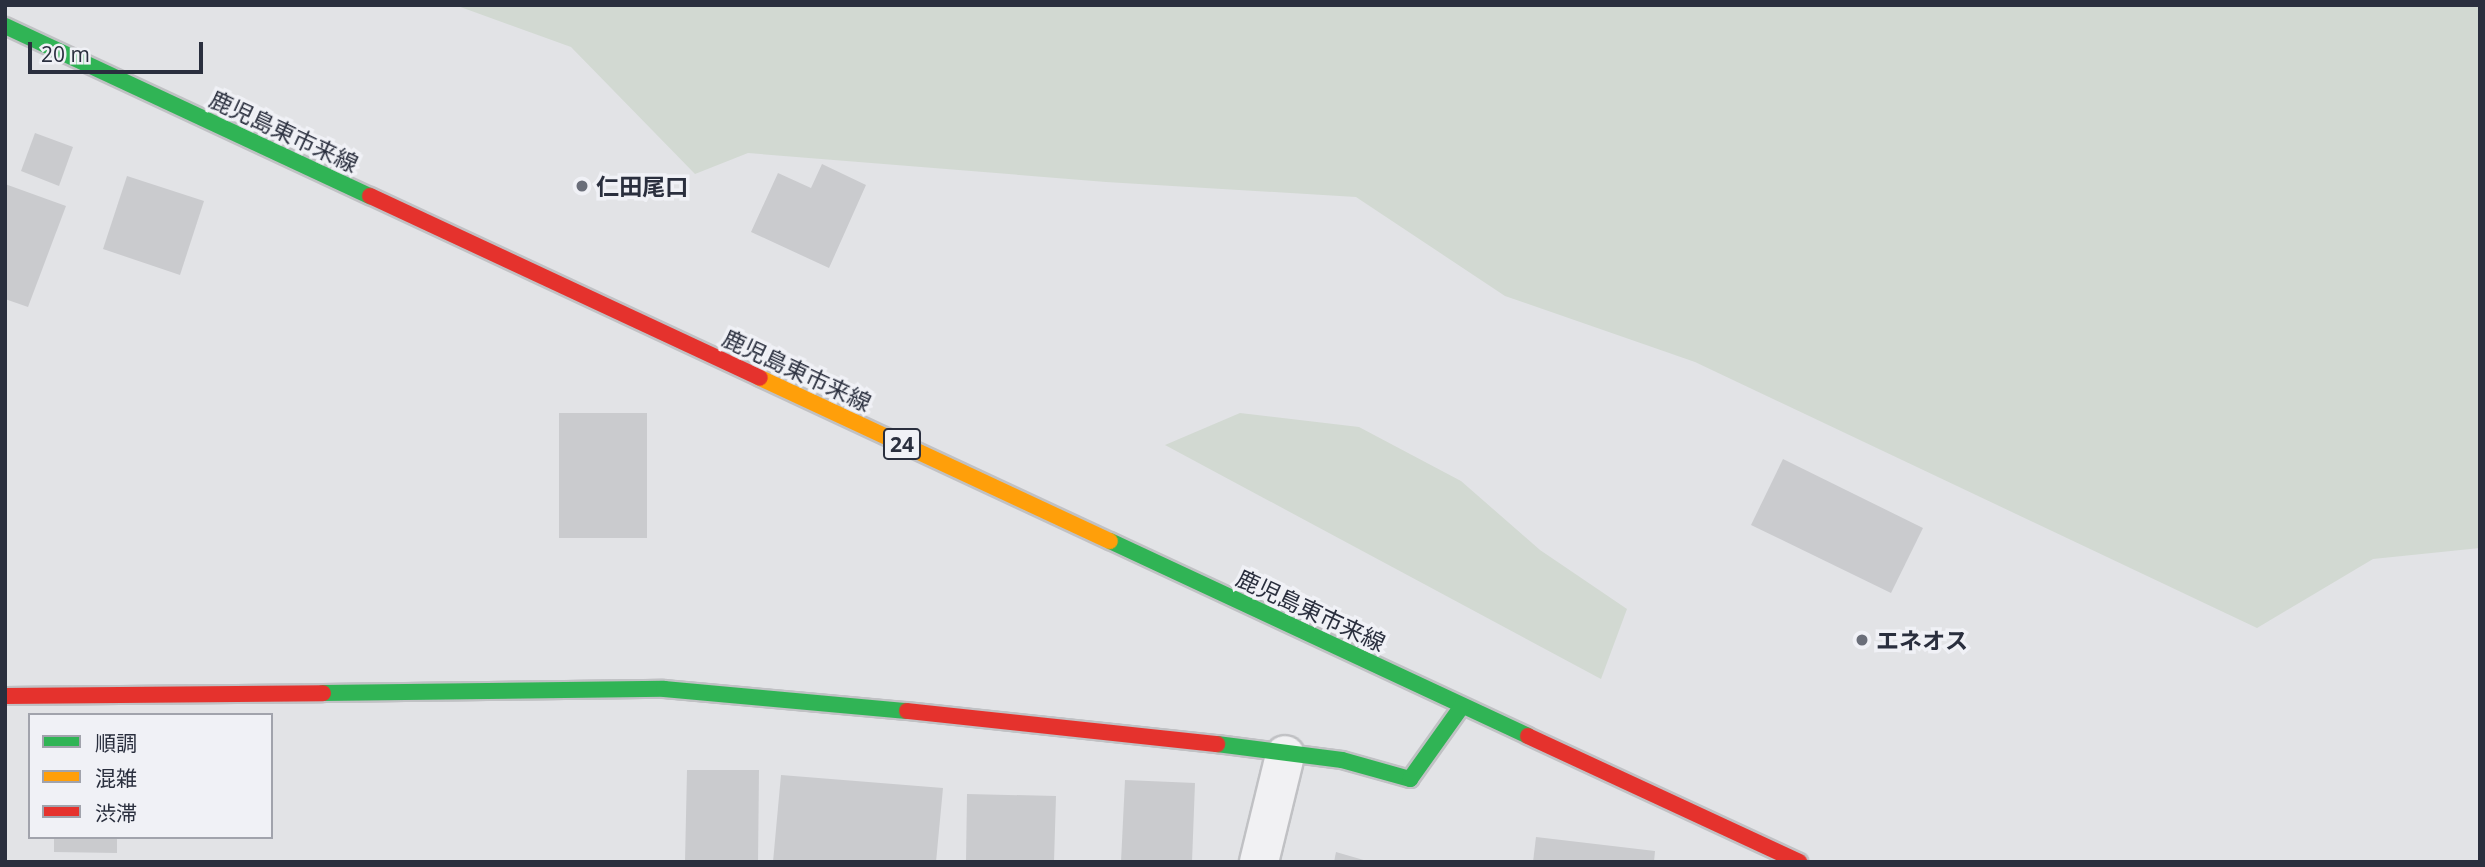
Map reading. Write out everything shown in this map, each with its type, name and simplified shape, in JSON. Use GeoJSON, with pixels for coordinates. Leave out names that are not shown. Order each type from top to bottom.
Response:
{"type":"FeatureCollection","features":[{"type":"Feature","properties":{"kind":"main road","name":"鹿児島東市来線"},"geometry":{"type":"LineString","coordinates":[[5,26],[1799,862]]}},
{"type":"Feature","properties":{"kind":"main road"},"geometry":{"type":"LineString","coordinates":[[5,696],[664,689],[1073,726],[1285,755],[1342,760],[1410,779],[1462,706]]}},
{"type":"Feature","properties":{"kind":"street"},"geometry":{"type":"LineString","coordinates":[[1259,862],[1285,755]]}},
{"type":"Feature","properties":{"kind":"shaded area"},"geometry":{"type":"Polygon","coordinates":[[[455,5],[2480,5],[2480,548],[2373,559],[2257,628],[1695,362],[1505,296],[1356,197],[1106,182],[748,153],[695,174],[571,47],[455,5]]]}},
{"type":"Feature","properties":{"kind":"shaded area"},"geometry":{"type":"Polygon","coordinates":[[[1240,413],[1359,427],[1461,481],[1540,550],[1627,609],[1601,679],[1165,445],[1240,413]]]}},
{"type":"Feature","properties":{"kind":"building"},"geometry":{"type":"Polygon","coordinates":[[[35,133],[73,147],[59,186],[21,171],[35,133]]]}},
{"type":"Feature","properties":{"kind":"building"},"geometry":{"type":"Polygon","coordinates":[[[822,164],[866,185],[829,268],[751,232],[778,173],[811,188],[822,164]]]}},
{"type":"Feature","properties":{"kind":"building"},"geometry":{"type":"Polygon","coordinates":[[[127,176],[204,201],[180,275],[103,249],[127,176]]]}},
{"type":"Feature","properties":{"kind":"building"},"geometry":{"type":"Polygon","coordinates":[[[5,184],[66,206],[28,307],[5,299],[5,184]]]}},
{"type":"Feature","properties":{"kind":"building"},"geometry":{"type":"Polygon","coordinates":[[[559,413],[647,413],[647,538],[559,538],[559,413]]]}},
{"type":"Feature","properties":{"kind":"building"},"geometry":{"type":"Polygon","coordinates":[[[1783,459],[1923,528],[1891,593],[1751,525],[1783,459]]]}},
{"type":"Feature","properties":{"kind":"building"},"geometry":{"type":"Polygon","coordinates":[[[687,770],[759,770],[758,862],[685,862],[687,770]]]}},
{"type":"Feature","properties":{"kind":"building"},"geometry":{"type":"Polygon","coordinates":[[[781,775],[943,788],[936,862],[773,862],[781,775]]]}},
{"type":"Feature","properties":{"kind":"building"},"geometry":{"type":"Polygon","coordinates":[[[1125,780],[1195,783],[1192,862],[1121,862],[1125,780]]]}},
{"type":"Feature","properties":{"kind":"building"},"geometry":{"type":"Polygon","coordinates":[[[967,794],[1056,796],[1054,862],[966,862],[967,794]]]}},
{"type":"Feature","properties":{"kind":"building"},"geometry":{"type":"Polygon","coordinates":[[[1536,837],[1655,851],[1654,862],[1533,862],[1536,837]]]}},
{"type":"Feature","properties":{"kind":"building"},"geometry":{"type":"Polygon","coordinates":[[[54,839],[117,839],[117,853],[54,852],[54,839]]]}},
{"type":"Feature","properties":{"kind":"building"},"geometry":{"type":"Polygon","coordinates":[[[1336,852],[1367,861],[1367,862],[1334,862],[1336,852]]]}},
{"type":"Feature","properties":{"kind":"traffic: fast"},"geometry":{"type":"LineString","coordinates":[[5,26],[370,196]]}},
{"type":"Feature","properties":{"kind":"traffic: fast"},"geometry":{"type":"LineString","coordinates":[[1110,541],[1528,736]]}},
{"type":"Feature","properties":{"kind":"traffic: fast"},"geometry":{"type":"LineString","coordinates":[[323,693],[664,689],[907,711]]}},
{"type":"Feature","properties":{"kind":"traffic: fast"},"geometry":{"type":"LineString","coordinates":[[1217,744],[1342,760],[1410,779],[1462,706]]}},
{"type":"Feature","properties":{"kind":"traffic: slow"},"geometry":{"type":"LineString","coordinates":[[760,378],[1110,541]]}},
{"type":"Feature","properties":{"kind":"traffic: jam"},"geometry":{"type":"LineString","coordinates":[[370,196],[760,378]]}},
{"type":"Feature","properties":{"kind":"traffic: jam"},"geometry":{"type":"LineString","coordinates":[[5,696],[323,693]]}},
{"type":"Feature","properties":{"kind":"traffic: jam"},"geometry":{"type":"LineString","coordinates":[[907,711],[1217,744]]}},
{"type":"Feature","properties":{"kind":"traffic: jam"},"geometry":{"type":"LineString","coordinates":[[1528,736],[1799,862]]}},
{"type":"Feature","properties":{"kind":"place","name":"仁田尾口"},"geometry":{"type":"Point","coordinates":[582,186]}},
{"type":"Feature","properties":{"kind":"place","name":"エネオス"},"geometry":{"type":"Point","coordinates":[1862,640]}}]}
